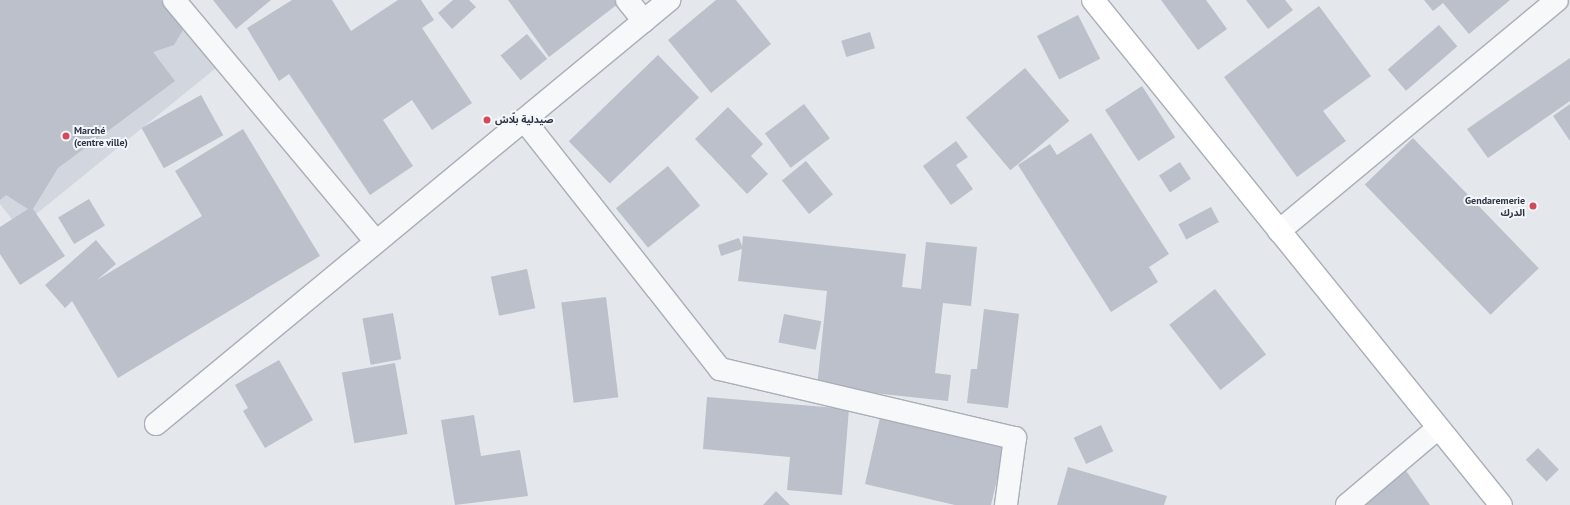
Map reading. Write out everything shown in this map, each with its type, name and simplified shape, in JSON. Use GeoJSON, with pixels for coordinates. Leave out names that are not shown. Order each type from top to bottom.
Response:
{"type":"FeatureCollection","features":[{"type":"Feature","properties":{"kind":"main road"},"geometry":{"type":"LineString","coordinates":[[1093,0],[1501,505]]}},
{"type":"Feature","properties":{"kind":"street"},"geometry":{"type":"LineString","coordinates":[[174,0],[376,242]]}},
{"type":"Feature","properties":{"kind":"street"},"geometry":{"type":"LineString","coordinates":[[627,0],[644,21]]}},
{"type":"Feature","properties":{"kind":"street"},"geometry":{"type":"LineString","coordinates":[[156,424],[669,0]]}},
{"type":"Feature","properties":{"kind":"street"},"geometry":{"type":"LineString","coordinates":[[1279,231],[1557,0]]}},
{"type":"Feature","properties":{"kind":"street"},"geometry":{"type":"LineString","coordinates":[[524,120],[720,369],[1015,438],[1006,505]]}},
{"type":"Feature","properties":{"kind":"street"},"geometry":{"type":"LineString","coordinates":[[1347,505],[1438,428]]}},
{"type":"Feature","properties":{"kind":"shaded area","name":"Marché (centre ville)"},"geometry":{"type":"Polygon","coordinates":[[[0,0],[161,0],[216,68],[19,228],[0,204],[0,0]]]}},
{"type":"Feature","properties":{"kind":"building","name":"Marché (centre ville)"},"geometry":{"type":"Polygon","coordinates":[[[0,0],[161,0],[183,30],[174,45],[153,52],[175,81],[58,168],[33,209],[65,256],[20,285],[0,254],[0,227],[28,209],[6,195],[0,200],[0,0]]]}},
{"type":"Feature","properties":{"kind":"building"},"geometry":{"type":"Polygon","coordinates":[[[213,0],[271,0],[236,29],[213,0]]]}},
{"type":"Feature","properties":{"kind":"building"},"geometry":{"type":"Polygon","coordinates":[[[292,0],[332,0],[351,31],[398,0],[421,0],[434,20],[422,28],[472,103],[432,130],[412,100],[383,120],[413,166],[370,195],[289,74],[279,81],[247,28],[292,0]]]}},
{"type":"Feature","properties":{"kind":"building"},"geometry":{"type":"Polygon","coordinates":[[[453,0],[469,0],[476,7],[452,29],[438,13],[453,0]]]}},
{"type":"Feature","properties":{"kind":"building"},"geometry":{"type":"Polygon","coordinates":[[[508,0],[623,0],[549,57],[508,0]]]}},
{"type":"Feature","properties":{"kind":"building"},"geometry":{"type":"Polygon","coordinates":[[[716,0],[736,0],[771,44],[711,93],[668,40],[716,0]]]}},
{"type":"Feature","properties":{"kind":"building"},"geometry":{"type":"Polygon","coordinates":[[[1161,0],[1206,0],[1227,29],[1198,50],[1161,0]]]}},
{"type":"Feature","properties":{"kind":"building"},"geometry":{"type":"Polygon","coordinates":[[[1246,0],[1285,0],[1293,10],[1268,29],[1246,0]]]}},
{"type":"Feature","properties":{"kind":"building"},"geometry":{"type":"Polygon","coordinates":[[[1424,0],[1510,0],[1469,34],[1443,3],[1433,11],[1424,0]]]}},
{"type":"Feature","properties":{"kind":"building"},"geometry":{"type":"Polygon","coordinates":[[[1319,6],[1371,76],[1323,111],[1346,141],[1297,177],[1224,77],[1319,6]]]}},
{"type":"Feature","properties":{"kind":"building"},"geometry":{"type":"Polygon","coordinates":[[[1078,15],[1100,59],[1059,80],[1037,36],[1078,15]]]}},
{"type":"Feature","properties":{"kind":"building"},"geometry":{"type":"Polygon","coordinates":[[[1439,25],[1457,46],[1406,91],[1388,70],[1439,25]]]}},
{"type":"Feature","properties":{"kind":"building"},"geometry":{"type":"Polygon","coordinates":[[[870,32],[875,48],[846,57],[841,41],[870,32]]]}},
{"type":"Feature","properties":{"kind":"building"},"geometry":{"type":"Polygon","coordinates":[[[527,34],[547,59],[521,80],[501,55],[527,34]]]}},
{"type":"Feature","properties":{"kind":"building"},"geometry":{"type":"Polygon","coordinates":[[[658,55],[699,97],[610,184],[569,141],[658,55]]]}},
{"type":"Feature","properties":{"kind":"building"},"geometry":{"type":"Polygon","coordinates":[[[1570,58],[1570,101],[1488,158],[1467,129],[1570,58]]]}},
{"type":"Feature","properties":{"kind":"building"},"geometry":{"type":"Polygon","coordinates":[[[1025,68],[1069,121],[1010,170],[966,117],[1025,68]]]}},
{"type":"Feature","properties":{"kind":"building"},"geometry":{"type":"Polygon","coordinates":[[[1142,86],[1175,137],[1138,161],[1105,110],[1142,86]]]}},
{"type":"Feature","properties":{"kind":"building"},"geometry":{"type":"Polygon","coordinates":[[[201,95],[223,135],[164,168],[142,128],[201,95]]]}},
{"type":"Feature","properties":{"kind":"building"},"geometry":{"type":"Polygon","coordinates":[[[804,104],[830,138],[791,168],[765,133],[804,104]]]}},
{"type":"Feature","properties":{"kind":"building"},"geometry":{"type":"Polygon","coordinates":[[[1570,104],[1570,141],[1553,116],[1570,104]]]}},
{"type":"Feature","properties":{"kind":"building"},"geometry":{"type":"Polygon","coordinates":[[[728,107],[763,144],[751,156],[768,174],[747,194],[695,139],[728,107]]]}},
{"type":"Feature","properties":{"kind":"building"},"geometry":{"type":"Polygon","coordinates":[[[243,129],[320,256],[118,378],[72,301],[65,308],[45,285],[96,240],[116,264],[97,280],[202,216],[175,171],[243,129]]]}},
{"type":"Feature","properties":{"kind":"building"},"geometry":{"type":"Polygon","coordinates":[[[1091,133],[1169,254],[1149,267],[1158,282],[1111,312],[1018,165],[1050,144],[1057,155],[1091,133]]]}},
{"type":"Feature","properties":{"kind":"building"},"geometry":{"type":"Polygon","coordinates":[[[1413,138],[1539,268],[1491,315],[1365,185],[1413,138]]]}},
{"type":"Feature","properties":{"kind":"building"},"geometry":{"type":"Polygon","coordinates":[[[956,141],[968,157],[956,165],[973,189],[951,205],[923,166],[956,141]]]}},
{"type":"Feature","properties":{"kind":"building"},"geometry":{"type":"Polygon","coordinates":[[[806,161],[833,194],[809,214],[782,181],[806,161]]]}},
{"type":"Feature","properties":{"kind":"building"},"geometry":{"type":"Polygon","coordinates":[[[1180,162],[1191,179],[1170,192],[1159,176],[1180,162]]]}},
{"type":"Feature","properties":{"kind":"building"},"geometry":{"type":"Polygon","coordinates":[[[668,166],[700,206],[648,248],[616,208],[668,166]]]}},
{"type":"Feature","properties":{"kind":"building"},"geometry":{"type":"Polygon","coordinates":[[[89,199],[105,226],[74,244],[58,218],[89,199]]]}},
{"type":"Feature","properties":{"kind":"building"},"geometry":{"type":"Polygon","coordinates":[[[1211,207],[1219,222],[1186,239],[1178,224],[1211,207]]]}},
{"type":"Feature","properties":{"kind":"building"},"geometry":{"type":"Polygon","coordinates":[[[743,236],[906,254],[902,287],[921,289],[926,242],[977,247],[971,306],[943,303],[935,373],[951,375],[948,401],[817,387],[827,291],[738,281],[742,249],[721,256],[718,245],[739,238],[742,246],[743,236]]]}},
{"type":"Feature","properties":{"kind":"building"},"geometry":{"type":"Polygon","coordinates":[[[527,269],[535,308],[499,316],[491,277],[527,269]]]}},
{"type":"Feature","properties":{"kind":"building"},"geometry":{"type":"Polygon","coordinates":[[[1215,289],[1266,354],[1220,390],[1169,325],[1215,289]]]}},
{"type":"Feature","properties":{"kind":"building"},"geometry":{"type":"Polygon","coordinates":[[[606,297],[618,397],[574,403],[561,302],[606,297]]]}},
{"type":"Feature","properties":{"kind":"building"},"geometry":{"type":"Polygon","coordinates":[[[984,309],[1019,314],[1008,408],[967,403],[971,369],[977,369],[984,309]]]}},
{"type":"Feature","properties":{"kind":"building"},"geometry":{"type":"Polygon","coordinates":[[[393,313],[401,359],[371,365],[362,318],[393,313]]]}},
{"type":"Feature","properties":{"kind":"building"},"geometry":{"type":"Polygon","coordinates":[[[784,314],[821,321],[816,350],[778,342],[784,314]]]}},
{"type":"Feature","properties":{"kind":"building"},"geometry":{"type":"Polygon","coordinates":[[[279,360],[313,420],[265,448],[243,411],[248,408],[235,385],[279,360]]]}},
{"type":"Feature","properties":{"kind":"building"},"geometry":{"type":"Polygon","coordinates":[[[395,363],[408,434],[354,443],[342,372],[395,363]]]}},
{"type":"Feature","properties":{"kind":"building"},"geometry":{"type":"Polygon","coordinates":[[[707,397],[849,409],[842,495],[787,490],[790,457],[703,449],[707,397]]]}},
{"type":"Feature","properties":{"kind":"building"},"geometry":{"type":"Polygon","coordinates":[[[881,413],[1006,442],[991,505],[955,505],[865,484],[881,413]]]}},
{"type":"Feature","properties":{"kind":"building"},"geometry":{"type":"Polygon","coordinates":[[[474,415],[481,456],[520,450],[528,496],[455,505],[441,420],[474,415]]]}},
{"type":"Feature","properties":{"kind":"building"},"geometry":{"type":"Polygon","coordinates":[[[1101,425],[1113,451],[1086,464],[1074,438],[1101,425]]]}},
{"type":"Feature","properties":{"kind":"building"},"geometry":{"type":"Polygon","coordinates":[[[1538,448],[1559,470],[1547,481],[1526,460],[1538,448]]]}},
{"type":"Feature","properties":{"kind":"building"},"geometry":{"type":"Polygon","coordinates":[[[1068,467],[1167,496],[1164,505],[1057,505],[1068,467]]]}},
{"type":"Feature","properties":{"kind":"building"},"geometry":{"type":"Polygon","coordinates":[[[1404,468],[1430,505],[1354,505],[1404,468]]]}},
{"type":"Feature","properties":{"kind":"building"},"geometry":{"type":"Polygon","coordinates":[[[776,491],[790,505],[763,505],[776,491]]]}},
{"type":"Feature","properties":{"kind":"place","name":"صيدلية بلّاش"},"geometry":{"type":"Point","coordinates":[487,120]}},
{"type":"Feature","properties":{"kind":"place","name":"Marché (centre ville)"},"geometry":{"type":"Point","coordinates":[66,136]}},
{"type":"Feature","properties":{"kind":"place","name":"Gendaremerie الدرك"},"geometry":{"type":"Point","coordinates":[1533,206]}}]}
